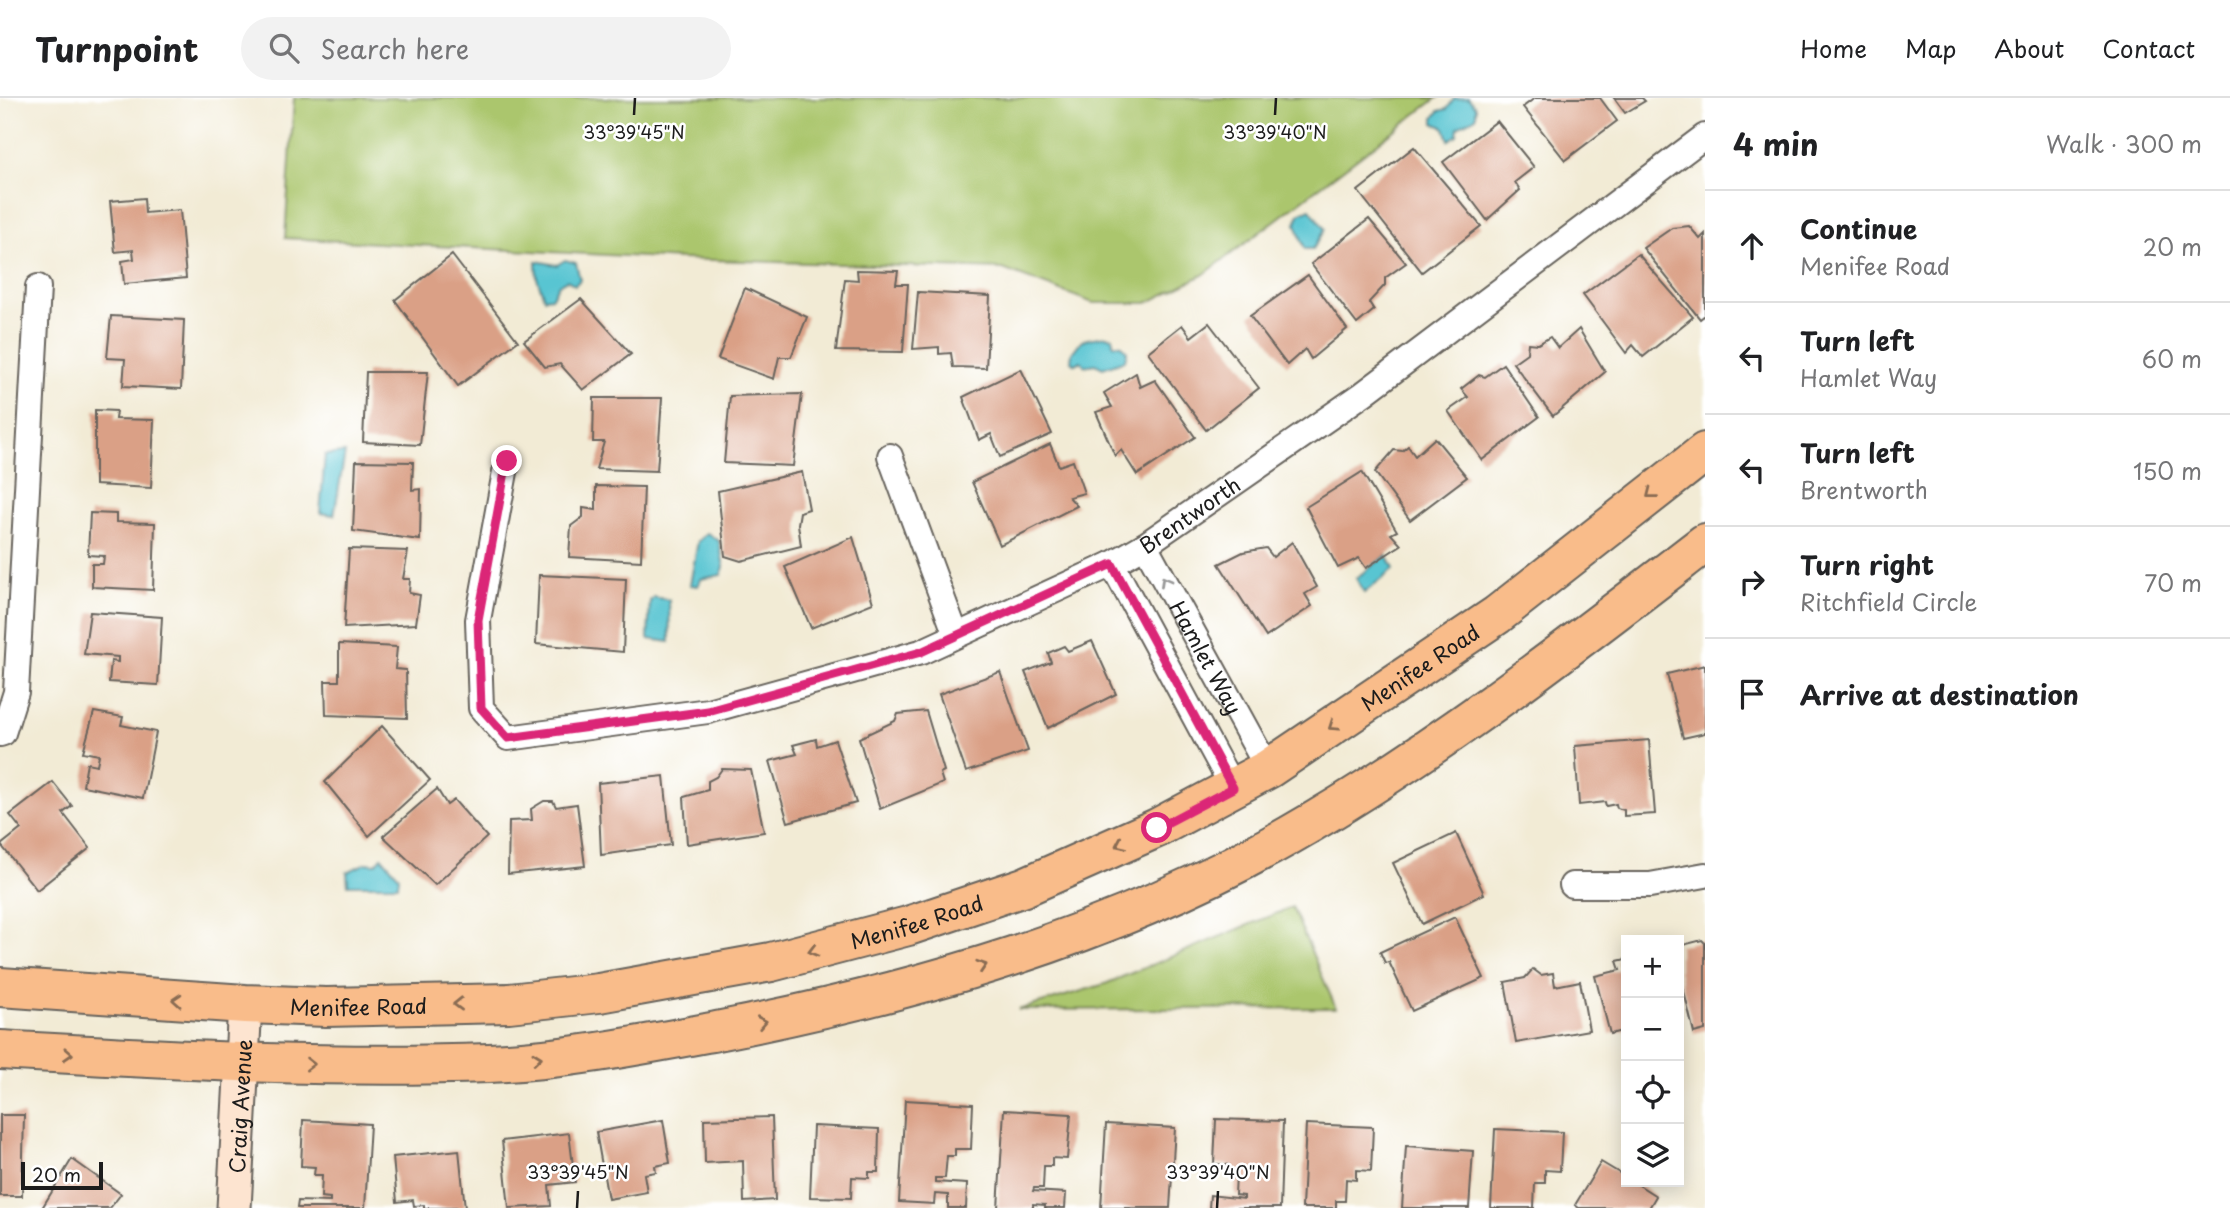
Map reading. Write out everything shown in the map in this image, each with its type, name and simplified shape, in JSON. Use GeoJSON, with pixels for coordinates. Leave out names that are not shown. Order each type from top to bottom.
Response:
{"type":"FeatureCollection","features":[{"type":"Feature","properties":{"kind":"main road","name":"Menifee Road"},"geometry":{"type":"LineString","coordinates":[[0,988],[327,1007],[509,1003],[599,993],[771,962],[908,926],[1024,887],[1157,828],[1268,769],[1497,615],[1705,452]]}},
{"type":"Feature","properties":{"kind":"main road"},"geometry":{"type":"LineString","coordinates":[[0,1050],[242,1063],[492,1063],[621,1049],[781,1018],[953,976],[1064,940],[1207,878],[1289,836],[1371,785],[1533,675],[1705,543]]}},
{"type":"Feature","properties":{"kind":"street","name":"Brentworth"},"geometry":{"type":"LineString","coordinates":[[507,461],[478,620],[481,708],[508,738],[708,711],[921,652],[1112,564],[1145,545],[1363,394],[1705,136]]}},
{"type":"Feature","properties":{"kind":"street"},"geometry":{"type":"LineString","coordinates":[[0,734],[3,733],[16,692],[38,287]]}},
{"type":"Feature","properties":{"kind":"street"},"geometry":{"type":"LineString","coordinates":[[890,456],[956,635]]}},
{"type":"Feature","properties":{"kind":"street","name":"Hamlet Way"},"geometry":{"type":"LineString","coordinates":[[1145,545],[1268,769]]}},
{"type":"Feature","properties":{"kind":"street","name":"Hamlet Way"},"geometry":{"type":"LineString","coordinates":[[1112,564],[1233,788]]}},
{"type":"Feature","properties":{"kind":"street"},"geometry":{"type":"LineString","coordinates":[[1572,885],[1650,885],[1705,875]]}},
{"type":"Feature","properties":{"kind":"street","name":"Craig Avenue"},"geometry":{"type":"LineString","coordinates":[[234,1208],[245,1004]]}},
{"type":"Feature","properties":{"kind":"green space"},"geometry":{"type":"Polygon","coordinates":[[[294,98],[1437,98],[1203,275],[1147,303],[1093,303],[1003,269],[682,259],[285,238],[294,98]]]}},
{"type":"Feature","properties":{"kind":"green space"},"geometry":{"type":"Polygon","coordinates":[[[1292,907],[1336,1008],[1018,1010],[1105,984],[1292,907]]]}},
{"type":"Feature","properties":{"kind":"water"},"geometry":{"type":"Polygon","coordinates":[[[1468,98],[1476,107],[1476,117],[1458,127],[1457,135],[1449,140],[1445,128],[1434,123],[1434,118],[1439,111],[1447,109],[1454,99],[1468,98]]]}},
{"type":"Feature","properties":{"kind":"water"},"geometry":{"type":"Polygon","coordinates":[[[1310,209],[1325,229],[1313,249],[1305,249],[1296,224],[1299,214],[1310,209]]]}},
{"type":"Feature","properties":{"kind":"water"},"geometry":{"type":"Polygon","coordinates":[[[565,260],[576,263],[580,280],[575,285],[567,280],[558,285],[552,297],[544,298],[537,278],[536,261],[557,265],[565,260]]]}},
{"type":"Feature","properties":{"kind":"water"},"geometry":{"type":"Polygon","coordinates":[[[1113,337],[1113,344],[1122,345],[1127,351],[1125,360],[1103,368],[1095,364],[1085,366],[1081,361],[1075,364],[1071,361],[1072,353],[1082,340],[1113,337]]]}},
{"type":"Feature","properties":{"kind":"water"},"geometry":{"type":"Polygon","coordinates":[[[345,453],[334,515],[320,513],[325,455],[345,453]]]}},
{"type":"Feature","properties":{"kind":"water"},"geometry":{"type":"Polygon","coordinates":[[[707,533],[719,541],[724,567],[721,575],[701,579],[698,586],[690,585],[698,541],[707,533]]]}},
{"type":"Feature","properties":{"kind":"water"},"geometry":{"type":"Polygon","coordinates":[[[1387,555],[1394,569],[1364,593],[1356,578],[1387,555]]]}},
{"type":"Feature","properties":{"kind":"water"},"geometry":{"type":"Polygon","coordinates":[[[654,597],[669,600],[670,642],[648,639],[650,601],[654,597]]]}},
{"type":"Feature","properties":{"kind":"water"},"geometry":{"type":"Polygon","coordinates":[[[382,857],[399,876],[398,885],[348,885],[347,872],[366,863],[376,864],[382,857]]]}},
{"type":"Feature","properties":{"kind":"building"},"geometry":{"type":"Polygon","coordinates":[[[1535,98],[1600,98],[1617,121],[1565,160],[1523,107],[1535,98]]]}},
{"type":"Feature","properties":{"kind":"building"},"geometry":{"type":"Polygon","coordinates":[[[1614,98],[1642,98],[1645,101],[1625,113],[1614,98]]]}},
{"type":"Feature","properties":{"kind":"building"},"geometry":{"type":"Polygon","coordinates":[[[1497,121],[1534,167],[1515,182],[1520,190],[1487,220],[1443,162],[1497,121]]]}},
{"type":"Feature","properties":{"kind":"building"},"geometry":{"type":"Polygon","coordinates":[[[1414,147],[1481,226],[1422,272],[1358,191],[1414,147]]]}},
{"type":"Feature","properties":{"kind":"building"},"geometry":{"type":"Polygon","coordinates":[[[144,198],[145,213],[180,210],[186,278],[124,284],[122,261],[134,259],[133,250],[115,252],[110,201],[144,198]]]}},
{"type":"Feature","properties":{"kind":"building"},"geometry":{"type":"Polygon","coordinates":[[[1369,219],[1406,263],[1385,278],[1385,285],[1369,302],[1374,310],[1357,324],[1311,264],[1369,219]]]}},
{"type":"Feature","properties":{"kind":"building"},"geometry":{"type":"Polygon","coordinates":[[[1689,226],[1700,239],[1705,234],[1705,315],[1700,319],[1643,248],[1672,228],[1689,226]]]}},
{"type":"Feature","properties":{"kind":"building"},"geometry":{"type":"Polygon","coordinates":[[[1638,254],[1693,317],[1643,357],[1633,345],[1626,353],[1583,295],[1638,254]]]}},
{"type":"Feature","properties":{"kind":"building"},"geometry":{"type":"Polygon","coordinates":[[[452,255],[518,341],[458,386],[395,300],[452,255]]]}},
{"type":"Feature","properties":{"kind":"building"},"geometry":{"type":"Polygon","coordinates":[[[857,270],[898,271],[896,284],[908,284],[903,352],[836,351],[845,279],[858,280],[857,270]]]}},
{"type":"Feature","properties":{"kind":"building"},"geometry":{"type":"Polygon","coordinates":[[[1308,275],[1347,329],[1311,359],[1305,349],[1287,365],[1250,316],[1308,275]]]}},
{"type":"Feature","properties":{"kind":"building"},"geometry":{"type":"Polygon","coordinates":[[[745,288],[807,317],[791,357],[779,357],[774,379],[718,359],[745,288]]]}},
{"type":"Feature","properties":{"kind":"building"},"geometry":{"type":"Polygon","coordinates":[[[918,292],[990,296],[986,368],[953,367],[951,353],[939,354],[939,347],[913,349],[918,292]]]}},
{"type":"Feature","properties":{"kind":"building"},"geometry":{"type":"Polygon","coordinates":[[[581,299],[631,354],[583,390],[560,364],[545,367],[524,341],[581,299]]]}},
{"type":"Feature","properties":{"kind":"building"},"geometry":{"type":"Polygon","coordinates":[[[111,316],[184,320],[181,389],[123,386],[125,359],[107,358],[111,316]]]}},
{"type":"Feature","properties":{"kind":"building"},"geometry":{"type":"Polygon","coordinates":[[[1209,323],[1259,388],[1206,430],[1148,352],[1182,325],[1191,337],[1209,323]]]}},
{"type":"Feature","properties":{"kind":"building"},"geometry":{"type":"Polygon","coordinates":[[[1579,329],[1605,372],[1553,416],[1513,363],[1527,353],[1528,343],[1538,344],[1550,337],[1558,348],[1579,329]]]}},
{"type":"Feature","properties":{"kind":"building"},"geometry":{"type":"Polygon","coordinates":[[[1503,364],[1539,417],[1482,460],[1448,411],[1468,397],[1461,389],[1479,375],[1485,377],[1503,364]]]}},
{"type":"Feature","properties":{"kind":"building"},"geometry":{"type":"Polygon","coordinates":[[[1021,369],[1052,434],[1000,457],[991,434],[979,440],[963,397],[1021,369]]]}},
{"type":"Feature","properties":{"kind":"building"},"geometry":{"type":"Polygon","coordinates":[[[366,372],[428,372],[420,445],[363,442],[366,372]]]}},
{"type":"Feature","properties":{"kind":"building"},"geometry":{"type":"Polygon","coordinates":[[[1136,373],[1140,387],[1155,380],[1195,437],[1137,475],[1121,450],[1115,456],[1096,412],[1112,407],[1104,393],[1136,373]]]}},
{"type":"Feature","properties":{"kind":"building"},"geometry":{"type":"Polygon","coordinates":[[[802,394],[793,466],[724,463],[730,396],[802,394]]]}},
{"type":"Feature","properties":{"kind":"building"},"geometry":{"type":"Polygon","coordinates":[[[594,398],[662,398],[657,471],[596,469],[604,442],[593,442],[594,398]]]}},
{"type":"Feature","properties":{"kind":"building"},"geometry":{"type":"Polygon","coordinates":[[[95,410],[116,411],[115,419],[154,420],[151,488],[95,485],[95,410]]]}},
{"type":"Feature","properties":{"kind":"building"},"geometry":{"type":"Polygon","coordinates":[[[1435,438],[1467,477],[1410,520],[1375,472],[1394,450],[1402,451],[1408,446],[1415,456],[1435,438]]]}},
{"type":"Feature","properties":{"kind":"building"},"geometry":{"type":"Polygon","coordinates":[[[1050,444],[1059,466],[1073,461],[1084,493],[1069,497],[1077,506],[1000,545],[972,482],[1050,444]]]}},
{"type":"Feature","properties":{"kind":"building"},"geometry":{"type":"Polygon","coordinates":[[[356,461],[413,462],[412,490],[421,489],[420,540],[353,531],[356,461]]]}},
{"type":"Feature","properties":{"kind":"building"},"geometry":{"type":"Polygon","coordinates":[[[802,472],[809,509],[800,512],[798,524],[801,546],[741,561],[725,556],[718,491],[802,472]]]}},
{"type":"Feature","properties":{"kind":"building"},"geometry":{"type":"Polygon","coordinates":[[[1362,472],[1397,531],[1391,534],[1401,545],[1366,568],[1359,558],[1338,568],[1306,507],[1362,472]]]}},
{"type":"Feature","properties":{"kind":"building"},"geometry":{"type":"Polygon","coordinates":[[[596,486],[644,487],[641,561],[569,557],[571,526],[583,517],[583,508],[596,510],[596,486]]]}},
{"type":"Feature","properties":{"kind":"building"},"geometry":{"type":"Polygon","coordinates":[[[90,513],[116,514],[116,522],[155,523],[153,590],[92,587],[92,564],[103,564],[104,556],[88,555],[90,513]]]}},
{"type":"Feature","properties":{"kind":"building"},"geometry":{"type":"Polygon","coordinates":[[[853,537],[873,603],[811,628],[785,567],[853,537]]]}},
{"type":"Feature","properties":{"kind":"building"},"geometry":{"type":"Polygon","coordinates":[[[1292,542],[1317,587],[1305,594],[1312,606],[1266,637],[1219,564],[1243,552],[1266,548],[1273,557],[1292,542]]]}},
{"type":"Feature","properties":{"kind":"building"},"geometry":{"type":"Polygon","coordinates":[[[349,549],[408,551],[403,579],[410,579],[409,593],[420,595],[416,624],[344,628],[349,549]]]}},
{"type":"Feature","properties":{"kind":"building"},"geometry":{"type":"Polygon","coordinates":[[[539,575],[626,579],[623,652],[536,644],[539,575]]]}},
{"type":"Feature","properties":{"kind":"building"},"geometry":{"type":"Polygon","coordinates":[[[90,612],[162,617],[158,685],[109,682],[111,661],[118,662],[118,657],[84,654],[90,612]]]}},
{"type":"Feature","properties":{"kind":"building"},"geometry":{"type":"Polygon","coordinates":[[[1092,641],[1116,694],[1048,728],[1025,672],[1051,662],[1048,653],[1064,646],[1068,651],[1092,641]]]}},
{"type":"Feature","properties":{"kind":"building"},"geometry":{"type":"Polygon","coordinates":[[[339,644],[397,647],[395,669],[406,670],[407,718],[326,715],[325,681],[339,681],[339,644]]]}},
{"type":"Feature","properties":{"kind":"building"},"geometry":{"type":"Polygon","coordinates":[[[1705,665],[1705,733],[1683,738],[1667,674],[1705,665]]]}},
{"type":"Feature","properties":{"kind":"building"},"geometry":{"type":"Polygon","coordinates":[[[1000,672],[1028,751],[966,772],[939,694],[1000,672]]]}},
{"type":"Feature","properties":{"kind":"building"},"geometry":{"type":"Polygon","coordinates":[[[926,711],[944,771],[940,773],[943,783],[880,809],[859,738],[895,721],[898,714],[926,711]]]}},
{"type":"Feature","properties":{"kind":"building"},"geometry":{"type":"Polygon","coordinates":[[[94,712],[123,717],[121,725],[156,732],[143,798],[83,786],[87,763],[97,765],[99,755],[83,752],[94,712]]]}},
{"type":"Feature","properties":{"kind":"building"},"geometry":{"type":"Polygon","coordinates":[[[382,726],[430,780],[369,836],[325,782],[382,726]]]}},
{"type":"Feature","properties":{"kind":"building"},"geometry":{"type":"Polygon","coordinates":[[[816,739],[817,746],[835,740],[856,803],[788,822],[770,761],[797,754],[793,745],[816,739]]]}},
{"type":"Feature","properties":{"kind":"building"},"geometry":{"type":"Polygon","coordinates":[[[1649,740],[1655,814],[1624,816],[1624,810],[1617,808],[1616,804],[1606,806],[1605,802],[1579,805],[1575,746],[1649,740]]]}},
{"type":"Feature","properties":{"kind":"building"},"geometry":{"type":"Polygon","coordinates":[[[722,769],[751,770],[764,832],[687,844],[684,797],[708,790],[708,781],[716,777],[722,769]]]}},
{"type":"Feature","properties":{"kind":"building"},"geometry":{"type":"Polygon","coordinates":[[[664,776],[671,845],[601,855],[598,783],[664,776]]]}},
{"type":"Feature","properties":{"kind":"building"},"geometry":{"type":"Polygon","coordinates":[[[53,782],[72,806],[63,813],[90,848],[37,890],[1,845],[21,829],[10,815],[53,782]]]}},
{"type":"Feature","properties":{"kind":"building"},"geometry":{"type":"Polygon","coordinates":[[[437,789],[447,805],[454,800],[487,837],[435,885],[383,836],[437,789]]]}},
{"type":"Feature","properties":{"kind":"building"},"geometry":{"type":"Polygon","coordinates":[[[544,801],[553,801],[556,807],[577,804],[585,866],[508,874],[509,821],[532,820],[531,809],[544,801]]]}},
{"type":"Feature","properties":{"kind":"building"},"geometry":{"type":"Polygon","coordinates":[[[1456,833],[1484,894],[1422,924],[1393,863],[1456,833]]]}},
{"type":"Feature","properties":{"kind":"building"},"geometry":{"type":"Polygon","coordinates":[[[1455,917],[1484,978],[1412,1011],[1389,962],[1385,963],[1380,952],[1455,917]]]}},
{"type":"Feature","properties":{"kind":"building"},"geometry":{"type":"Polygon","coordinates":[[[1702,940],[1705,943],[1705,1030],[1694,1033],[1684,992],[1684,945],[1702,940]]]}},
{"type":"Feature","properties":{"kind":"building"},"geometry":{"type":"Polygon","coordinates":[[[1621,960],[1621,1031],[1610,1034],[1595,976],[1620,970],[1617,961],[1621,960]]]}},
{"type":"Feature","properties":{"kind":"building"},"geometry":{"type":"Polygon","coordinates":[[[1533,969],[1541,975],[1553,973],[1555,986],[1580,981],[1589,1030],[1516,1043],[1505,982],[1525,978],[1533,969]]]}},
{"type":"Feature","properties":{"kind":"building"},"geometry":{"type":"Polygon","coordinates":[[[905,1100],[973,1104],[971,1149],[955,1149],[955,1156],[947,1156],[945,1178],[935,1178],[935,1182],[967,1184],[966,1208],[948,1208],[948,1195],[935,1194],[934,1204],[899,1202],[905,1100]]]}},
{"type":"Feature","properties":{"kind":"building"},"geometry":{"type":"Polygon","coordinates":[[[1004,1110],[1071,1114],[1067,1159],[1052,1158],[1052,1166],[1044,1166],[1043,1188],[1034,1188],[1033,1191],[1066,1193],[1065,1208],[1045,1208],[1045,1205],[1033,1204],[1033,1208],[998,1208],[1004,1110]]]}},
{"type":"Feature","properties":{"kind":"building"},"geometry":{"type":"Polygon","coordinates":[[[0,1115],[24,1115],[22,1196],[0,1196],[0,1115]]]}},
{"type":"Feature","properties":{"kind":"building"},"geometry":{"type":"Polygon","coordinates":[[[772,1117],[775,1200],[744,1202],[743,1161],[705,1163],[704,1119],[772,1117]]]}},
{"type":"Feature","properties":{"kind":"building"},"geometry":{"type":"Polygon","coordinates":[[[1216,1119],[1283,1121],[1280,1208],[1209,1208],[1210,1195],[1244,1199],[1244,1196],[1235,1195],[1236,1173],[1229,1173],[1229,1165],[1214,1164],[1216,1119]]]}},
{"type":"Feature","properties":{"kind":"building"},"geometry":{"type":"Polygon","coordinates":[[[303,1120],[370,1124],[365,1208],[297,1208],[298,1201],[330,1202],[330,1198],[321,1197],[322,1175],[314,1175],[315,1167],[301,1166],[303,1120]]]}},
{"type":"Feature","properties":{"kind":"building"},"geometry":{"type":"Polygon","coordinates":[[[663,1120],[670,1163],[655,1166],[656,1172],[644,1174],[647,1192],[608,1199],[596,1132],[663,1120]]]}},
{"type":"Feature","properties":{"kind":"building"},"geometry":{"type":"Polygon","coordinates":[[[1106,1124],[1175,1128],[1170,1208],[1101,1208],[1106,1124]]]}},
{"type":"Feature","properties":{"kind":"building"},"geometry":{"type":"Polygon","coordinates":[[[1306,1124],[1373,1127],[1371,1171],[1356,1170],[1356,1180],[1346,1179],[1345,1201],[1336,1201],[1336,1208],[1302,1208],[1306,1124]]]}},
{"type":"Feature","properties":{"kind":"building"},"geometry":{"type":"Polygon","coordinates":[[[813,1126],[879,1129],[878,1172],[869,1172],[869,1178],[852,1177],[851,1198],[810,1197],[813,1126]]]}},
{"type":"Feature","properties":{"kind":"building"},"geometry":{"type":"Polygon","coordinates":[[[1495,1129],[1562,1132],[1560,1171],[1545,1170],[1545,1183],[1535,1183],[1534,1208],[1491,1208],[1495,1129]]]}},
{"type":"Feature","properties":{"kind":"building"},"geometry":{"type":"Polygon","coordinates":[[[569,1133],[575,1182],[549,1185],[551,1206],[509,1208],[502,1141],[569,1133]]]}},
{"type":"Feature","properties":{"kind":"building"},"geometry":{"type":"Polygon","coordinates":[[[1406,1146],[1473,1151],[1469,1208],[1402,1208],[1406,1146]]]}},
{"type":"Feature","properties":{"kind":"building"},"geometry":{"type":"Polygon","coordinates":[[[459,1150],[465,1208],[424,1208],[424,1205],[414,1206],[413,1200],[397,1202],[393,1157],[459,1150]]]}},
{"type":"Feature","properties":{"kind":"building"},"geometry":{"type":"Polygon","coordinates":[[[72,1159],[121,1194],[110,1208],[42,1208],[72,1159]]]}},
{"type":"Feature","properties":{"kind":"building"},"geometry":{"type":"Polygon","coordinates":[[[1601,1162],[1621,1174],[1621,1187],[1642,1187],[1656,1196],[1649,1208],[1579,1208],[1575,1205],[1601,1162]]]}},
{"type":"Feature","properties":{"kind":"route"},"geometry":{"type":"LineString","coordinates":[[507,461],[478,620],[481,708],[508,738],[708,711],[921,652],[1112,564],[1233,788],[1157,828]]}}]}
